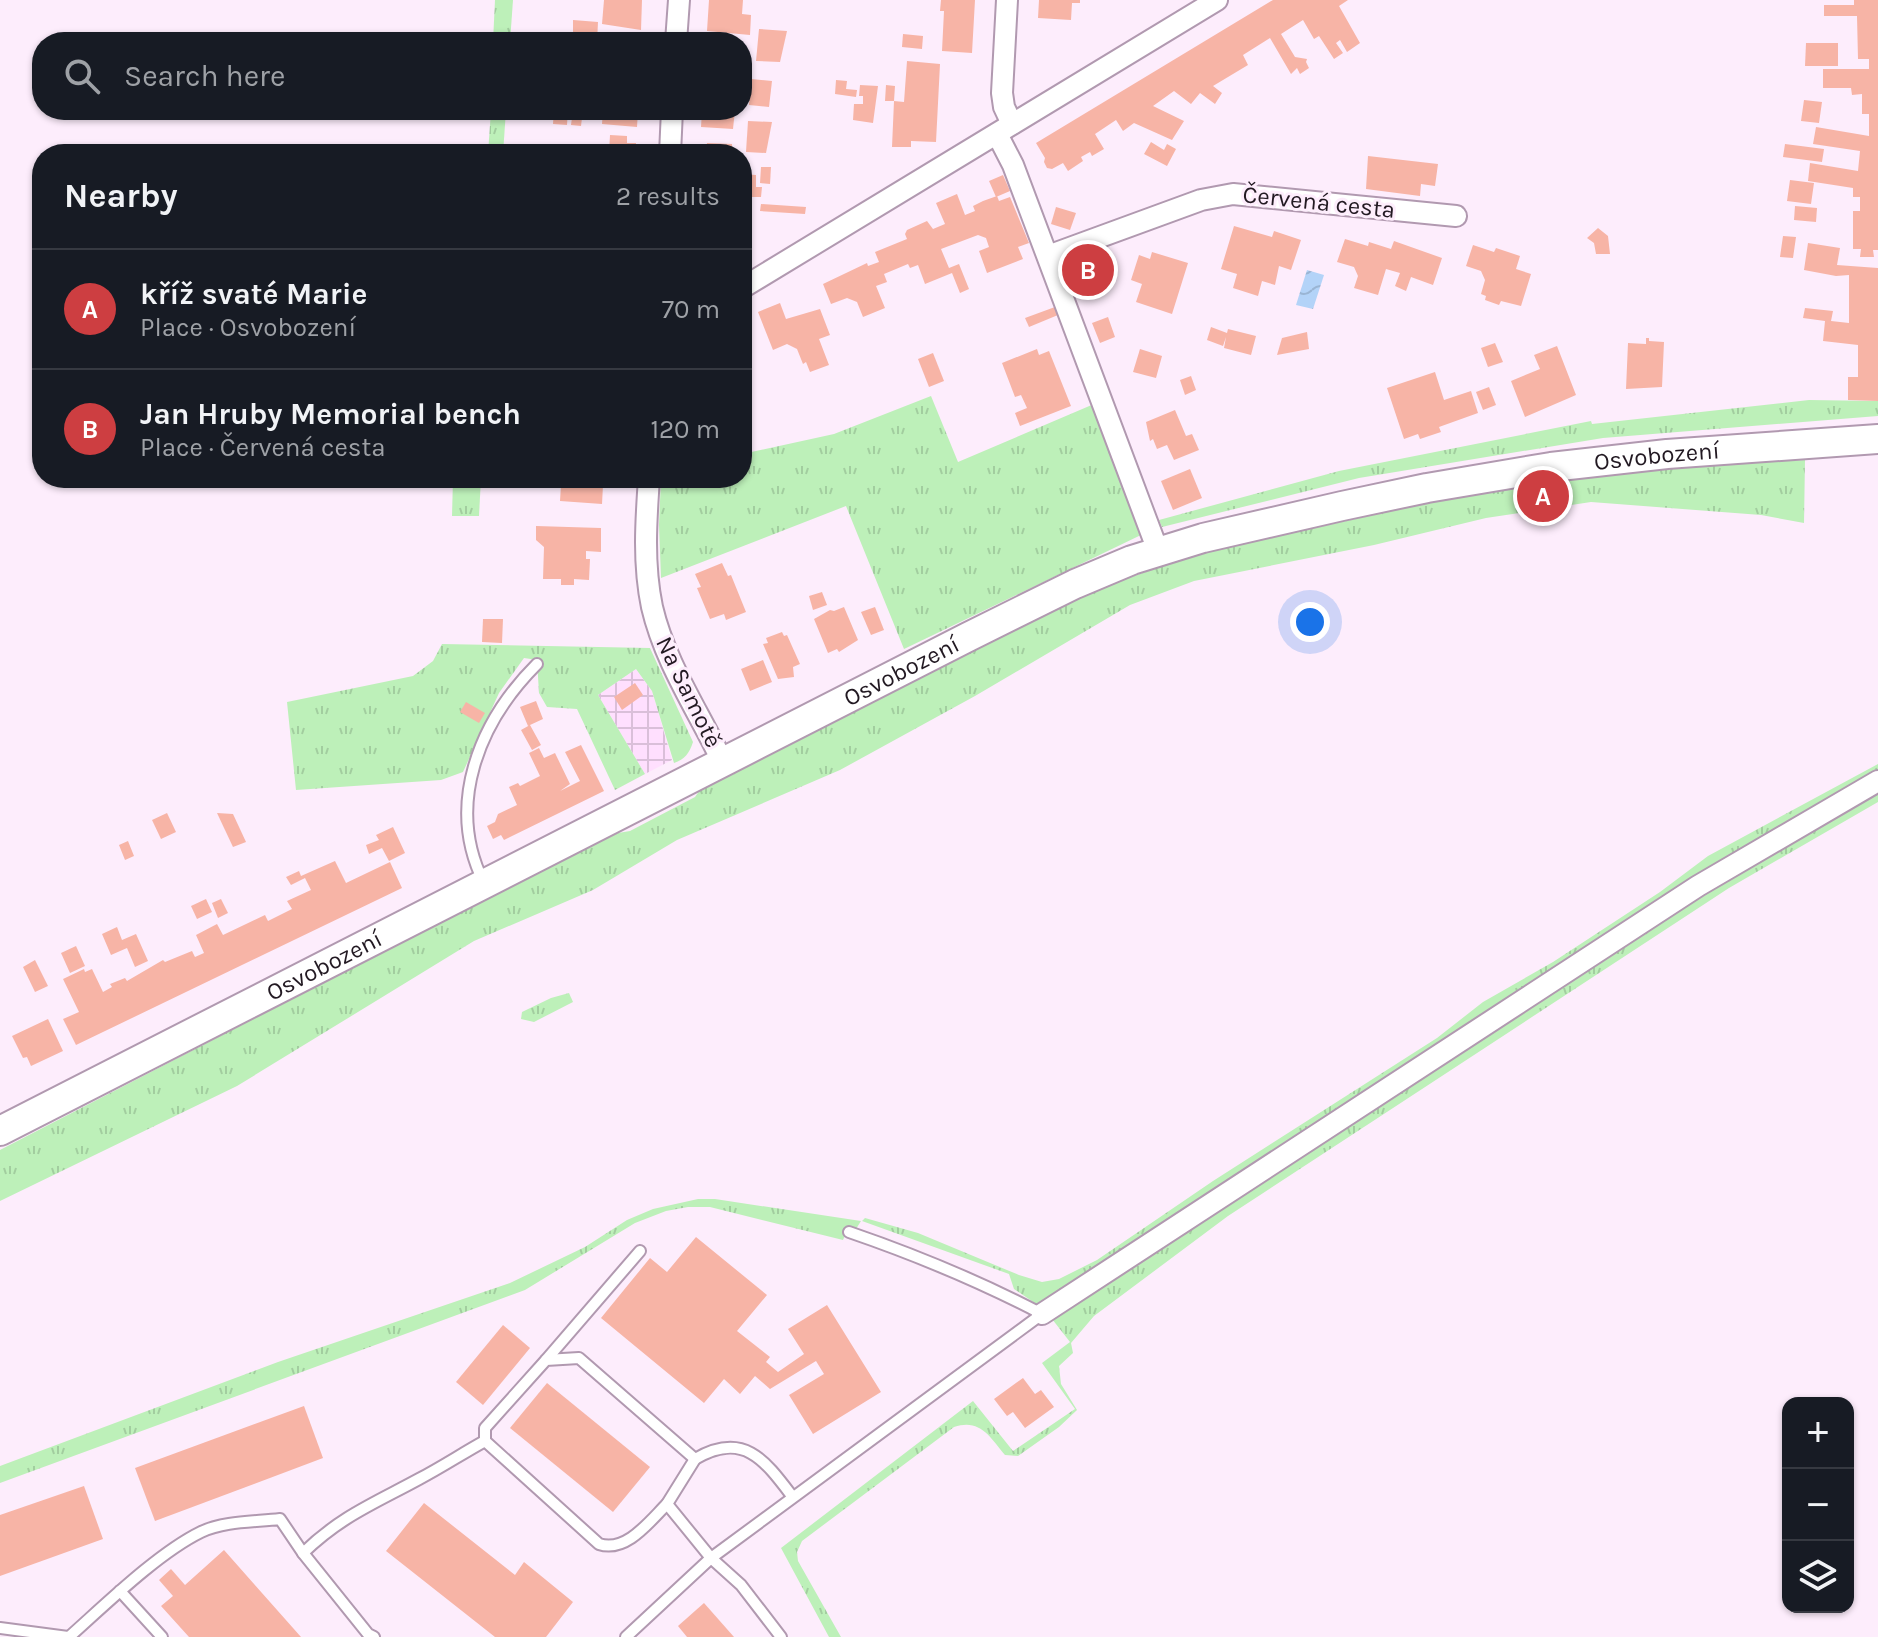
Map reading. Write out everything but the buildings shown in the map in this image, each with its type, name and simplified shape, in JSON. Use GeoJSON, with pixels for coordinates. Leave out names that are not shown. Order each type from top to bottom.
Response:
{"type":"FeatureCollection","features":[{"type":"Feature","properties":{"kind":"main road","name":"Osvobození"},"geometry":{"type":"LineString","coordinates":[[0,1131],[1050,596],[1158,551],[1256,525],[1488,477],[1667,454],[1878,439]]}},
{"type":"Feature","properties":{"kind":"street"},"geometry":{"type":"LineString","coordinates":[[677,32],[679,0]]}},
{"type":"Feature","properties":{"kind":"street"},"geometry":{"type":"LineString","coordinates":[[1007,0],[1002,93],[1005,129],[1013,165],[1158,551]]}},
{"type":"Feature","properties":{"kind":"street"},"geometry":{"type":"LineString","coordinates":[[752,282],[1217,0]]}},
{"type":"Feature","properties":{"kind":"street"},"geometry":{"type":"LineString","coordinates":[[670,144],[672,120]]}},
{"type":"Feature","properties":{"kind":"street","name":"Červená cesta"},"geometry":{"type":"LineString","coordinates":[[1048,256],[1201,200],[1233,194],[1456,216]]}},
{"type":"Feature","properties":{"kind":"street","name":"Na Samotě"},"geometry":{"type":"LineString","coordinates":[[649,488],[646,561],[655,616],[670,658],[723,763]]}},
{"type":"Feature","properties":{"kind":"street"},"geometry":{"type":"LineString","coordinates":[[1042,1314],[1698,886],[1878,781]]}},
{"type":"Feature","properties":{"kind":"lane"},"geometry":{"type":"LineString","coordinates":[[485,885],[468,840],[468,789],[474,764],[500,707],[537,664]]}},
{"type":"Feature","properties":{"kind":"lane"},"geometry":{"type":"LineString","coordinates":[[626,1637],[711,1558],[1042,1314],[990,1286],[921,1257],[849,1232]]}},
{"type":"Feature","properties":{"kind":"lane"},"geometry":{"type":"LineString","coordinates":[[640,1251],[485,1428],[485,1441],[599,1544],[608,1547],[625,1543],[667,1504],[695,1459],[714,1448],[746,1450],[767,1464],[792,1496]]}},
{"type":"Feature","properties":{"kind":"lane"},"geometry":{"type":"LineString","coordinates":[[546,1360],[579,1358],[695,1459]]}},
{"type":"Feature","properties":{"kind":"lane"},"geometry":{"type":"LineString","coordinates":[[303,1553],[325,1531],[363,1507],[420,1479],[485,1441]]}},
{"type":"Feature","properties":{"kind":"lane"},"geometry":{"type":"LineString","coordinates":[[667,1504],[711,1558],[741,1585],[781,1637]]}},
{"type":"Feature","properties":{"kind":"lane"},"geometry":{"type":"LineString","coordinates":[[0,1628],[68,1637],[120,1591],[202,1532],[229,1524],[280,1519],[303,1553],[368,1634],[374,1637]]}},
{"type":"Feature","properties":{"kind":"lane"},"geometry":{"type":"LineString","coordinates":[[120,1591],[162,1637]]}},
{"type":"Feature","properties":{"kind":"shaded area"},"geometry":{"type":"Polygon","coordinates":[[[636,669],[652,691],[672,760],[645,774],[598,695],[636,669]]]}},
{"type":"Feature","properties":{"kind":"green space"},"geometry":{"type":"Polygon","coordinates":[[[495,0],[513,0],[511,32],[493,32],[495,0]]]}},
{"type":"Feature","properties":{"kind":"green space"},"geometry":{"type":"Polygon","coordinates":[[[490,120],[505,120],[504,144],[489,144],[490,120]]]}},
{"type":"Feature","properties":{"kind":"green space"},"geometry":{"type":"Polygon","coordinates":[[[931,396],[958,462],[1094,404],[1141,535],[904,649],[846,506],[661,578],[661,488],[752,488],[752,452],[834,434],[931,396]]]}},
{"type":"Feature","properties":{"kind":"green space"},"geometry":{"type":"Polygon","coordinates":[[[1809,400],[1878,401],[1878,416],[1603,438],[1359,478],[1162,527],[1159,520],[1339,471],[1591,421],[1592,424],[1809,400]]]}},
{"type":"Feature","properties":{"kind":"green space"},"geometry":{"type":"Polygon","coordinates":[[[1805,460],[1804,523],[1761,515],[1591,502],[1486,518],[1374,545],[1194,581],[1130,605],[975,696],[840,770],[677,840],[593,890],[474,941],[237,1086],[0,1201],[0,1150],[463,911],[618,833],[630,831],[695,797],[702,787],[1103,587],[1196,554],[1473,493],[1705,465],[1805,460]]]}},
{"type":"Feature","properties":{"kind":"green space"},"geometry":{"type":"Polygon","coordinates":[[[453,488],[480,488],[479,516],[452,516],[453,488]]]}},
{"type":"Feature","properties":{"kind":"green space"},"geometry":{"type":"Polygon","coordinates":[[[442,644],[650,648],[693,742],[684,758],[674,763],[652,691],[636,669],[598,695],[645,774],[615,790],[577,709],[547,707],[539,693],[537,660],[524,658],[499,693],[463,772],[441,780],[296,790],[287,702],[413,676],[433,661],[442,644]]]}},
{"type":"Feature","properties":{"kind":"green space"},"geometry":{"type":"Polygon","coordinates":[[[1878,764],[1878,802],[1729,888],[1228,1216],[1094,1316],[1071,1343],[1073,1353],[1059,1366],[1061,1384],[1077,1410],[1059,1427],[1018,1456],[1005,1455],[978,1427],[954,1427],[802,1541],[797,1552],[798,1561],[841,1637],[829,1637],[781,1548],[973,1401],[1013,1451],[1075,1409],[1042,1363],[1070,1342],[1045,1310],[1014,1289],[1009,1274],[862,1221],[865,1218],[918,1233],[1019,1275],[1042,1282],[1059,1279],[1097,1260],[1213,1181],[1437,1038],[1483,1002],[1553,962],[1660,892],[1708,856],[1878,764]]]}},
{"type":"Feature","properties":{"kind":"green space"},"geometry":{"type":"Polygon","coordinates":[[[569,993],[573,1002],[534,1022],[521,1019],[522,1012],[569,993]]]}},
{"type":"Feature","properties":{"kind":"green space"},"geometry":{"type":"Polygon","coordinates":[[[698,1199],[861,1221],[856,1229],[849,1226],[843,1240],[710,1207],[666,1211],[635,1223],[525,1290],[0,1483],[0,1466],[278,1362],[510,1283],[585,1247],[627,1220],[653,1209],[698,1199]]]}},
{"type":"Feature","properties":{"kind":"water"},"geometry":{"type":"Polygon","coordinates":[[[1307,270],[1324,275],[1313,309],[1296,305],[1307,270]]]}},
{"type":"Feature","properties":{"kind":"place","name":"Jan Hruby Memorial bench"},"geometry":{"type":"Point","coordinates":[1088,270]}},
{"type":"Feature","properties":{"kind":"place","name":"kříž svaté Marie"},"geometry":{"type":"Point","coordinates":[1543,496]}}]}
